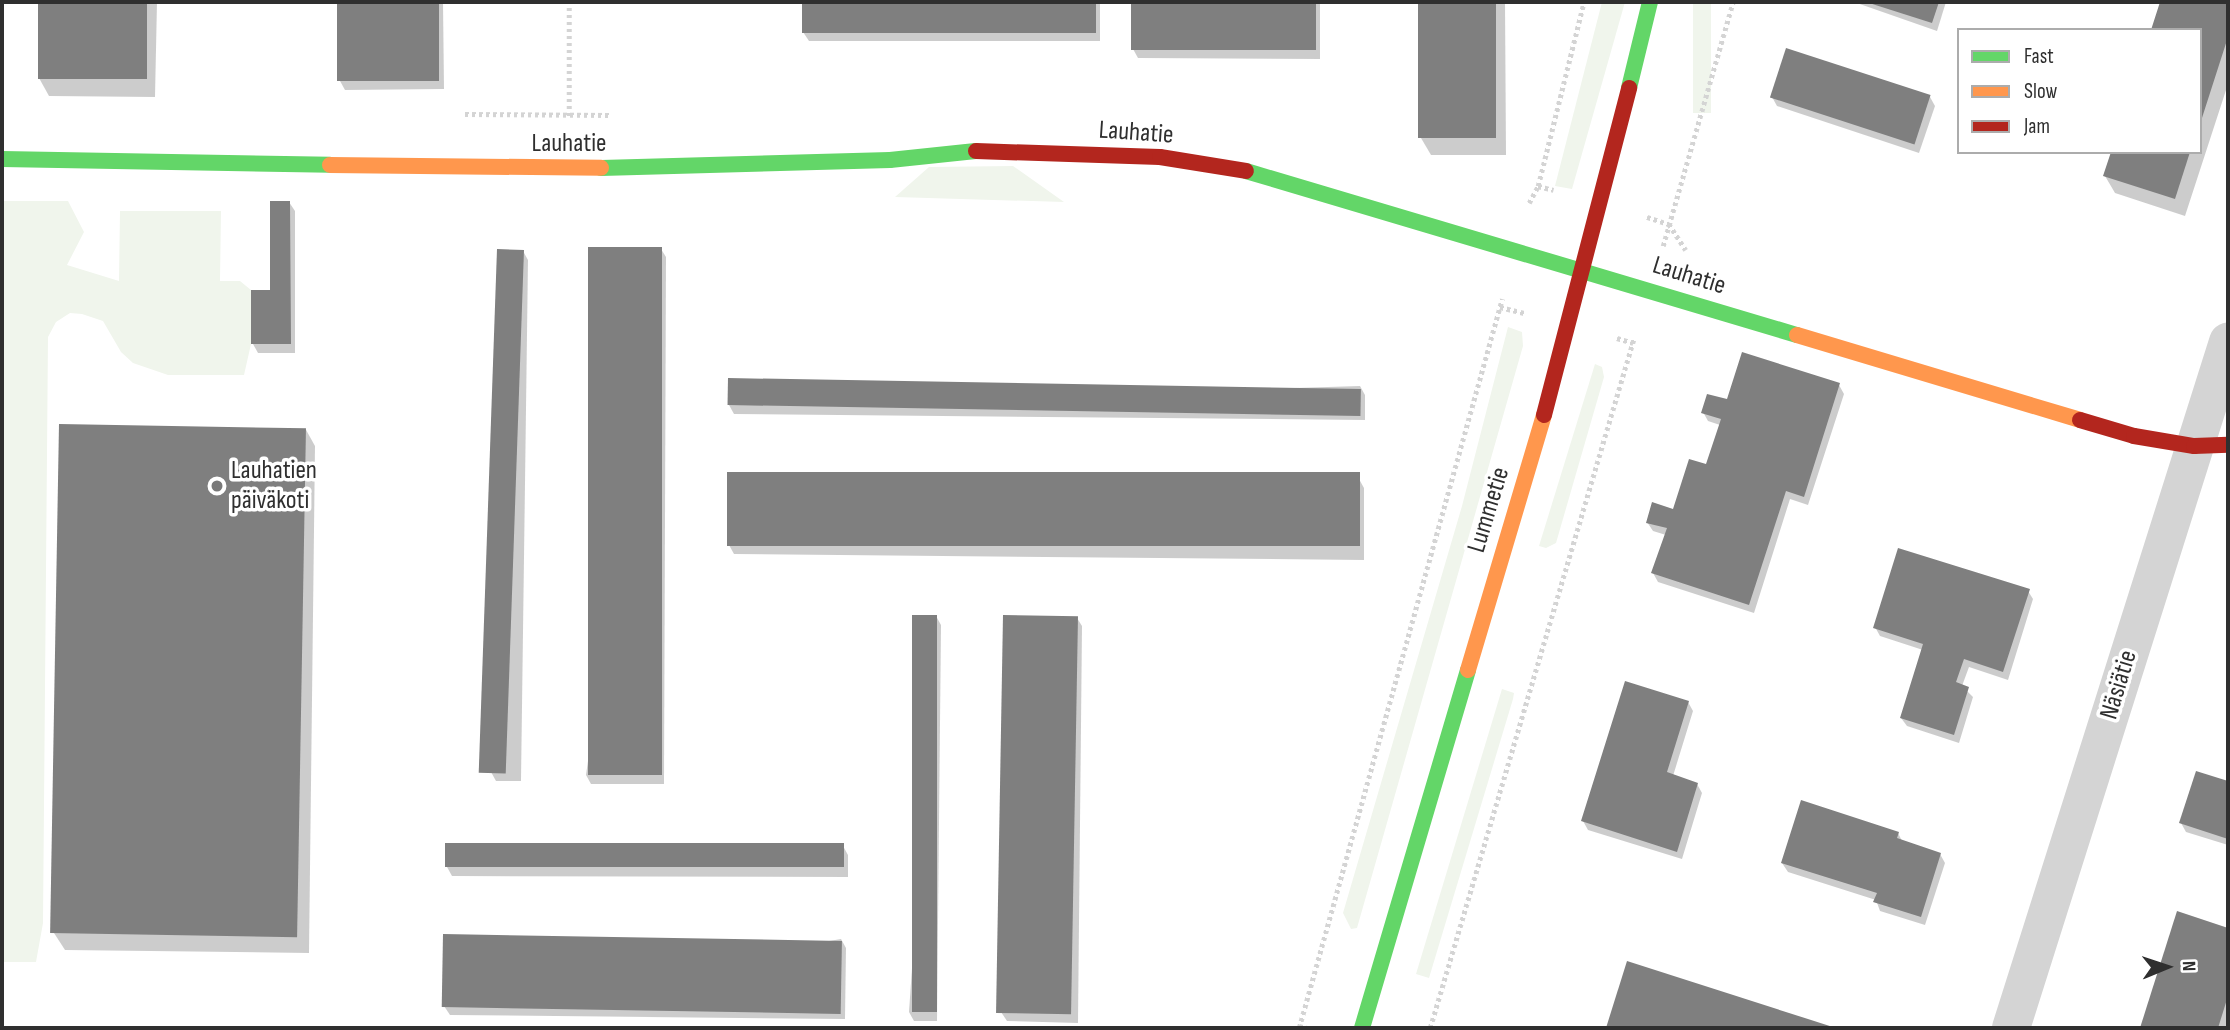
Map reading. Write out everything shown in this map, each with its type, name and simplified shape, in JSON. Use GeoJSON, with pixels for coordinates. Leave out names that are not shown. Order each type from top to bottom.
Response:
{"type":"FeatureCollection","features":[{"type":"Feature","properties":{"kind":"street","name":"Lummetie"},"geometry":{"type":"LineString","coordinates":[[1362,1028],[1584,271],[1650,2]]}},
{"type":"Feature","properties":{"kind":"street","name":"Lauhatie"},"geometry":{"type":"LineString","coordinates":[[2,159],[570,169],[890,160],[974,151],[1160,157],[1230,166],[2134,436],[2211,445]]}},
{"type":"Feature","properties":{"kind":"street","name":"Näsiätie"},"geometry":{"type":"LineString","coordinates":[[2011,1028],[2211,445],[2228,342]]}},
{"type":"Feature","properties":{"kind":"path"},"geometry":{"type":"LineString","coordinates":[[569,2],[570,169]]}},
{"type":"Feature","properties":{"kind":"path"},"geometry":{"type":"LineString","coordinates":[[1307,1028],[1299,1027],[1525,211],[1538,186],[1584,2]]}},
{"type":"Feature","properties":{"kind":"path"},"geometry":{"type":"LineString","coordinates":[[1430,1028],[1651,290],[1733,2]]}},
{"type":"Feature","properties":{"kind":"shaded area"},"geometry":{"type":"Polygon","coordinates":[[[1602,2],[1625,2],[1572,189],[1555,186],[1602,2]]]}},
{"type":"Feature","properties":{"kind":"shaded area"},"geometry":{"type":"Polygon","coordinates":[[[1693,2],[1711,2],[1711,113],[1693,113],[1693,2]]]}},
{"type":"Feature","properties":{"kind":"shaded area"},"geometry":{"type":"Polygon","coordinates":[[[1013,166],[1064,202],[895,197],[929,167],[1013,166]]]}},
{"type":"Feature","properties":{"kind":"shaded area"},"geometry":{"type":"Polygon","coordinates":[[[2,201],[68,201],[84,232],[67,265],[119,281],[120,211],[221,211],[220,281],[240,281],[251,290],[251,344],[244,375],[168,375],[133,363],[121,352],[103,321],[82,314],[70,313],[56,322],[48,337],[43,923],[36,962],[2,962],[2,201]]]}},
{"type":"Feature","properties":{"kind":"shaded area"},"geometry":{"type":"Polygon","coordinates":[[[1508,327],[1522,332],[1523,346],[1357,928],[1351,929],[1343,913],[1462,506],[1508,327]]]}},
{"type":"Feature","properties":{"kind":"shaded area"},"geometry":{"type":"Polygon","coordinates":[[[1595,364],[1602,367],[1604,377],[1556,543],[1546,548],[1539,546],[1595,364]]]}},
{"type":"Feature","properties":{"kind":"shaded area"},"geometry":{"type":"Polygon","coordinates":[[[1502,689],[1514,693],[1513,699],[1429,978],[1416,974],[1502,689]]]}},
{"type":"Feature","properties":{"kind":"building"},"geometry":{"type":"Polygon","coordinates":[[[38,2],[147,2],[147,79],[38,79],[38,2]]]}},
{"type":"Feature","properties":{"kind":"building"},"geometry":{"type":"Polygon","coordinates":[[[337,2],[439,2],[439,81],[337,81],[337,2]]]}},
{"type":"Feature","properties":{"kind":"building"},"geometry":{"type":"Polygon","coordinates":[[[802,2],[1096,2],[1096,33],[802,33],[802,2]]]}},
{"type":"Feature","properties":{"kind":"building"},"geometry":{"type":"Polygon","coordinates":[[[1131,2],[1316,2],[1316,50],[1131,50],[1131,2]]]}},
{"type":"Feature","properties":{"kind":"building"},"geometry":{"type":"Polygon","coordinates":[[[1418,2],[1496,2],[1496,138],[1418,138],[1418,2]]]}},
{"type":"Feature","properties":{"kind":"building"},"geometry":{"type":"Polygon","coordinates":[[[1866,2],[1939,2],[1932,23],[1866,2]]]}},
{"type":"Feature","properties":{"kind":"building"},"geometry":{"type":"Polygon","coordinates":[[[2160,2],[2228,2],[2228,37],[2202,118],[2202,28],[2152,28],[2160,2]]]}},
{"type":"Feature","properties":{"kind":"building"},"geometry":{"type":"Polygon","coordinates":[[[1786,48],[1931,95],[1914,144],[1770,97],[1786,48]]]}},
{"type":"Feature","properties":{"kind":"building"},"geometry":{"type":"Polygon","coordinates":[[[2110,154],[2189,154],[2175,199],[2103,176],[2110,154]]]}},
{"type":"Feature","properties":{"kind":"building"},"geometry":{"type":"Polygon","coordinates":[[[270,201],[290,201],[291,344],[251,344],[251,290],[270,290],[270,201]]]}},
{"type":"Feature","properties":{"kind":"building"},"geometry":{"type":"Polygon","coordinates":[[[588,247],[662,247],[662,775],[588,775],[588,247]]]}},
{"type":"Feature","properties":{"kind":"building"},"geometry":{"type":"Polygon","coordinates":[[[497,249],[524,250],[506,774],[479,773],[497,249]]]}},
{"type":"Feature","properties":{"kind":"building"},"geometry":{"type":"Polygon","coordinates":[[[1742,352],[1840,383],[1804,497],[1786,491],[1749,605],[1651,573],[1667,528],[1646,523],[1652,502],[1673,509],[1689,459],[1706,464],[1721,419],[1701,413],[1707,394],[1727,399],[1742,352]]]}},
{"type":"Feature","properties":{"kind":"building"},"geometry":{"type":"Polygon","coordinates":[[[728,378],[1361,389],[1360,416],[728,405],[728,378]]]}},
{"type":"Feature","properties":{"kind":"building","name":"Lauhatien päiväkoti"},"geometry":{"type":"Polygon","coordinates":[[[59,424],[306,428],[297,937],[50,933],[59,424]]]}},
{"type":"Feature","properties":{"kind":"building"},"geometry":{"type":"Polygon","coordinates":[[[727,472],[1360,472],[1360,546],[727,546],[727,472]]]}},
{"type":"Feature","properties":{"kind":"building"},"geometry":{"type":"Polygon","coordinates":[[[1898,548],[2030,589],[2003,672],[1964,659],[1956,682],[1969,687],[1954,735],[1900,718],[1923,644],[1873,628],[1898,548]]]}},
{"type":"Feature","properties":{"kind":"building"},"geometry":{"type":"Polygon","coordinates":[[[912,615],[937,615],[937,1012],[912,1012],[912,615]]]}},
{"type":"Feature","properties":{"kind":"building"},"geometry":{"type":"Polygon","coordinates":[[[1003,615],[1078,616],[1071,1014],[996,1013],[1003,615]]]}},
{"type":"Feature","properties":{"kind":"building"},"geometry":{"type":"Polygon","coordinates":[[[1625,681],[1689,701],[1667,772],[1698,783],[1677,852],[1581,821],[1625,681]]]}},
{"type":"Feature","properties":{"kind":"building"},"geometry":{"type":"Polygon","coordinates":[[[2196,771],[2228,781],[2228,839],[2179,823],[2196,771]]]}},
{"type":"Feature","properties":{"kind":"building"},"geometry":{"type":"Polygon","coordinates":[[[1801,800],[1899,832],[1897,838],[1941,853],[1921,917],[1873,902],[1877,893],[1781,863],[1801,800]]]}},
{"type":"Feature","properties":{"kind":"building"},"geometry":{"type":"Polygon","coordinates":[[[445,843],[844,843],[844,867],[445,867],[445,843]]]}},
{"type":"Feature","properties":{"kind":"building"},"geometry":{"type":"Polygon","coordinates":[[[2177,911],[2228,928],[2228,996],[2218,1028],[2140,1028],[2177,911]]]}},
{"type":"Feature","properties":{"kind":"building"},"geometry":{"type":"Polygon","coordinates":[[[443,934],[842,941],[841,1014],[442,1007],[443,934]]]}},
{"type":"Feature","properties":{"kind":"building"},"geometry":{"type":"Polygon","coordinates":[[[1627,961],[1836,1028],[1606,1028],[1627,961]]]}},
{"type":"Feature","properties":{"kind":"traffic: fast"},"geometry":{"type":"LineString","coordinates":[[1629,88],[1650,2]]}},
{"type":"Feature","properties":{"kind":"traffic: fast"},"geometry":{"type":"LineString","coordinates":[[601,168],[890,160],[976,151]]}},
{"type":"Feature","properties":{"kind":"traffic: fast"},"geometry":{"type":"LineString","coordinates":[[2,159],[330,165]]}},
{"type":"Feature","properties":{"kind":"traffic: fast"},"geometry":{"type":"LineString","coordinates":[[1246,171],[1797,335]]}},
{"type":"Feature","properties":{"kind":"traffic: fast"},"geometry":{"type":"LineString","coordinates":[[1362,1028],[1468,670]]}},
{"type":"Feature","properties":{"kind":"traffic: slow"},"geometry":{"type":"LineString","coordinates":[[330,165],[601,168]]}},
{"type":"Feature","properties":{"kind":"traffic: slow"},"geometry":{"type":"LineString","coordinates":[[1797,335],[2080,420]]}},
{"type":"Feature","properties":{"kind":"traffic: slow"},"geometry":{"type":"LineString","coordinates":[[1468,670],[1544,415]]}},
{"type":"Feature","properties":{"kind":"traffic: jam"},"geometry":{"type":"LineString","coordinates":[[1544,415],[1629,88]]}},
{"type":"Feature","properties":{"kind":"traffic: jam"},"geometry":{"type":"LineString","coordinates":[[976,151],[1160,157],[1246,171]]}},
{"type":"Feature","properties":{"kind":"traffic: jam"},"geometry":{"type":"LineString","coordinates":[[2080,420],[2134,436],[2194,446],[2228,445]]}},
{"type":"Feature","properties":{"kind":"place","name":"Lauhatien päiväkoti"},"geometry":{"type":"Point","coordinates":[217,486]}}]}
